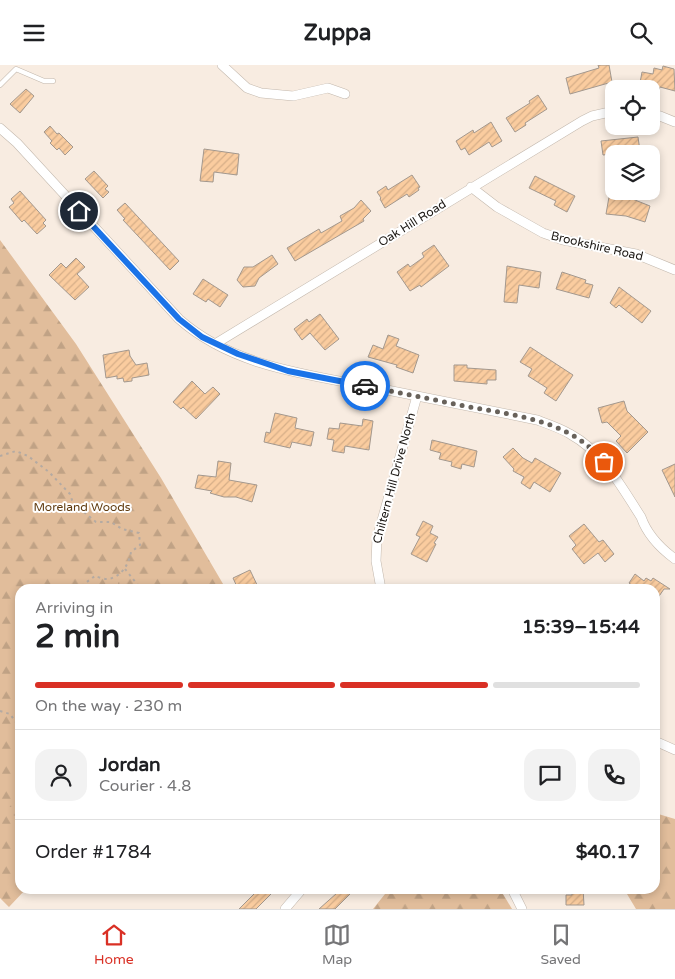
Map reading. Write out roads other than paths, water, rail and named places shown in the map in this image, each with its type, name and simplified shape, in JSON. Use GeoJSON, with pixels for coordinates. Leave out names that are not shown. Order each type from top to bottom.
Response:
{"type":"FeatureCollection","features":[{"type":"Feature","properties":{"kind":"street"},"geometry":{"type":"LineString","coordinates":[[222,65],[247,88],[262,93],[293,96],[328,88],[345,93]]}},
{"type":"Feature","properties":{"kind":"street","name":"Oak Hill Road"},"geometry":{"type":"LineString","coordinates":[[215,344],[582,121],[605,113]]}},
{"type":"Feature","properties":{"kind":"street"},"geometry":{"type":"LineString","coordinates":[[660,116],[675,122]]}},
{"type":"Feature","properties":{"kind":"street"},"geometry":{"type":"LineString","coordinates":[[0,128],[17,143],[190,329],[215,344],[247,358],[288,371],[537,420],[570,434],[600,457],[641,517],[644,526],[658,544],[675,559]]}},
{"type":"Feature","properties":{"kind":"street","name":"Brookshire Road"},"geometry":{"type":"LineString","coordinates":[[471,187],[497,207],[543,233],[573,243],[636,253],[675,270]]}},
{"type":"Feature","properties":{"kind":"street","name":"Chiltern Hill Drive North"},"geometry":{"type":"LineString","coordinates":[[380,584],[376,561],[377,538],[417,396]]}},
{"type":"Feature","properties":{"kind":"street"},"geometry":{"type":"LineString","coordinates":[[660,743],[675,750]]}},
{"type":"Feature","properties":{"kind":"street"},"geometry":{"type":"LineString","coordinates":[[285,909],[298,894]]}},
{"type":"Feature","properties":{"kind":"street"},"geometry":{"type":"LineString","coordinates":[[514,894],[522,909]]}},
{"type":"Feature","properties":{"kind":"lane"},"geometry":{"type":"LineString","coordinates":[[0,85],[16,69],[44,81],[53,81]]}},
{"type":"Feature","properties":{"kind":"park label","name":"Moreland Woods"},"geometry":{"type":"Point","coordinates":[82,507]}}]}
